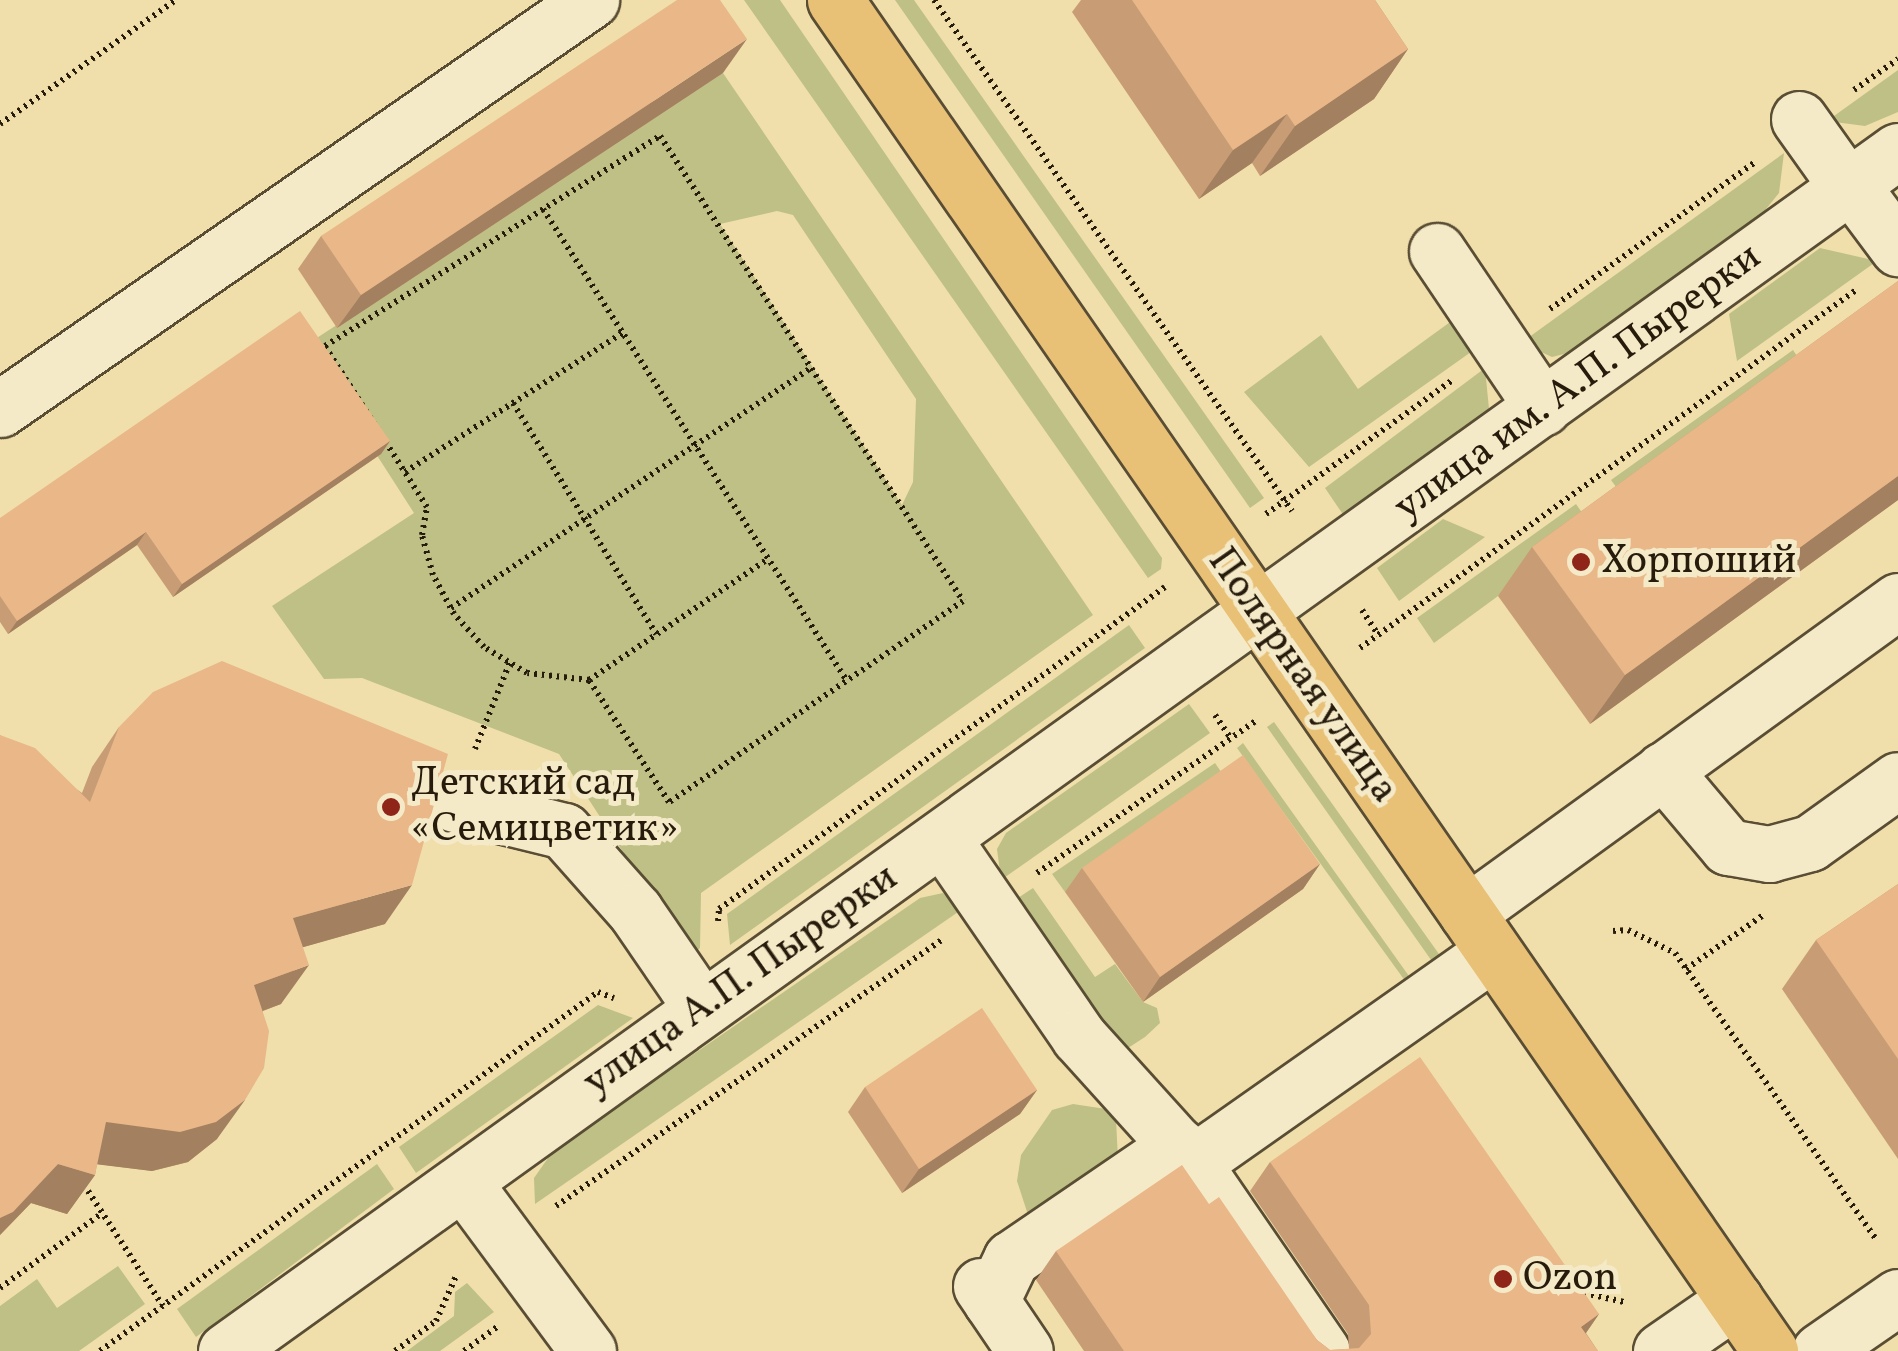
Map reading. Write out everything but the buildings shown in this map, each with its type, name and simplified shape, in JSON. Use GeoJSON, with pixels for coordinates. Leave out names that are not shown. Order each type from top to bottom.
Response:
{"type":"FeatureCollection","features":[{"type":"Feature","properties":{"kind":"main road","name":"Полярная улица"},"geometry":{"type":"LineString","coordinates":[[835,0],[1770,1351]]}},
{"type":"Feature","properties":{"kind":"street"},"geometry":{"type":"LineString","coordinates":[[0,409],[591,0]]}},
{"type":"Feature","properties":{"kind":"street"},"geometry":{"type":"LineString","coordinates":[[1802,122],[1850,186],[1882,265]]}},
{"type":"Feature","properties":{"kind":"street","name":"улица им. А.П. Пырерки"},"geometry":{"type":"LineString","coordinates":[[1258,614],[1898,151]]}},
{"type":"Feature","properties":{"kind":"street"},"geometry":{"type":"LineString","coordinates":[[1437,252],[1544,408]]}},
{"type":"Feature","properties":{"kind":"street"},"geometry":{"type":"LineString","coordinates":[[1025,1351],[986,1294],[1011,1259],[1185,1154],[1480,932],[1663,770],[1898,601]]}},
{"type":"Feature","properties":{"kind":"street","name":"улица А.П. Пырерки"},"geometry":{"type":"LineString","coordinates":[[226,1351],[700,1006],[943,839],[1258,614]]}},
{"type":"Feature","properties":{"kind":"street"},"geometry":{"type":"LineString","coordinates":[[1663,770],[1728,847],[1769,854],[1810,843],[1898,780]]}},
{"type":"Feature","properties":{"kind":"street"},"geometry":{"type":"LineString","coordinates":[[455,804],[564,831],[635,911],[700,1006]]}},
{"type":"Feature","properties":{"kind":"street"},"geometry":{"type":"LineString","coordinates":[[943,839],[1079,1037],[1185,1154],[1322,1351]]}},
{"type":"Feature","properties":{"kind":"street"},"geometry":{"type":"LineString","coordinates":[[463,1182],[588,1351]]}},
{"type":"Feature","properties":{"kind":"street"},"geometry":{"type":"LineString","coordinates":[[1820,1351],[1892,1276]]}},
{"type":"Feature","properties":{"kind":"street"},"geometry":{"type":"LineString","coordinates":[[1668,1346],[1735,1300]]}},
{"type":"Feature","properties":{"kind":"path"},"geometry":{"type":"LineString","coordinates":[[0,124],[176,0]]}},
{"type":"Feature","properties":{"kind":"path"},"geometry":{"type":"LineString","coordinates":[[934,0],[1302,524]]}},
{"type":"Feature","properties":{"kind":"path"},"geometry":{"type":"LineString","coordinates":[[1262,517],[1802,122],[1898,59]]}},
{"type":"Feature","properties":{"kind":"path"},"geometry":{"type":"LineString","coordinates":[[589,680],[669,802],[963,601],[660,136],[325,346],[427,507],[422,536],[451,608],[484,647],[527,672],[589,680],[768,559]]}},
{"type":"Feature","properties":{"kind":"path"},"geometry":{"type":"LineString","coordinates":[[543,210],[846,681]]}},
{"type":"Feature","properties":{"kind":"path"},"geometry":{"type":"LineString","coordinates":[[1356,651],[1882,265]]}},
{"type":"Feature","properties":{"kind":"path"},"geometry":{"type":"LineString","coordinates":[[405,472],[622,332]]}},
{"type":"Feature","properties":{"kind":"path"},"geometry":{"type":"LineString","coordinates":[[451,608],[810,368]]}},
{"type":"Feature","properties":{"kind":"path"},"geometry":{"type":"LineString","coordinates":[[513,403],[656,634]]}},
{"type":"Feature","properties":{"kind":"path"},"geometry":{"type":"LineString","coordinates":[[481,733],[510,662]]}},
{"type":"Feature","properties":{"kind":"path"},"geometry":{"type":"LineString","coordinates":[[395,1351],[436,1321],[457,1274],[1267,714]]}},
{"type":"Feature","properties":{"kind":"path"},"geometry":{"type":"LineString","coordinates":[[1613,931],[1628,930],[1675,952],[1892,1276]]}},
{"type":"Feature","properties":{"kind":"path"},"geometry":{"type":"LineString","coordinates":[[88,1191],[162,1306]]}},
{"type":"Feature","properties":{"kind":"path"},"geometry":{"type":"LineString","coordinates":[[0,1288],[102,1213]]}},
{"type":"Feature","properties":{"kind":"path"},"geometry":{"type":"LineString","coordinates":[[1577,1283],[1588,1299],[1646,1304],[1668,1346]]}},
{"type":"Feature","properties":{"kind":"path"},"geometry":{"type":"LineString","coordinates":[[464,1351],[502,1324]]}},
{"type":"Feature","properties":{"kind":"green space"},"geometry":{"type":"Polygon","coordinates":[[[744,0],[780,0],[1162,558],[1161,569],[1148,578],[744,0]]]}},
{"type":"Feature","properties":{"kind":"green space"},"geometry":{"type":"Polygon","coordinates":[[[895,0],[914,0],[1264,498],[1250,508],[895,0]]]}},
{"type":"Feature","properties":{"kind":"green space"},"geometry":{"type":"Polygon","coordinates":[[[1898,70],[1898,112],[1865,126],[1827,121],[1898,70]]]}},
{"type":"Feature","properties":{"kind":"green space"},"geometry":{"type":"Polygon","coordinates":[[[723,73],[1093,615],[701,893],[700,948],[691,956],[559,754],[362,678],[324,679],[272,606],[414,513],[306,345],[723,73]],[[777,211],[720,224],[902,505],[913,482],[916,399],[793,215],[777,211]]]}},
{"type":"Feature","properties":{"kind":"green space"},"geometry":{"type":"Polygon","coordinates":[[[1784,153],[1779,193],[1754,224],[1568,353],[1552,357],[1521,343],[1784,153]]]}},
{"type":"Feature","properties":{"kind":"green space"},"geometry":{"type":"Polygon","coordinates":[[[1820,248],[1877,261],[1737,361],[1729,314],[1820,248]]]}},
{"type":"Feature","properties":{"kind":"green space"},"geometry":{"type":"Polygon","coordinates":[[[1457,317],[1478,347],[1309,467],[1244,392],[1321,335],[1358,389],[1457,317]]]}},
{"type":"Feature","properties":{"kind":"green space"},"geometry":{"type":"Polygon","coordinates":[[[1793,350],[1807,371],[1627,502],[1611,480],[1793,350]]]}},
{"type":"Feature","properties":{"kind":"green space"},"geometry":{"type":"Polygon","coordinates":[[[1485,368],[1489,409],[1344,516],[1325,488],[1485,368]]]}},
{"type":"Feature","properties":{"kind":"green space"},"geometry":{"type":"Polygon","coordinates":[[[1576,504],[1592,527],[1434,643],[1417,618],[1576,504]]]}},
{"type":"Feature","properties":{"kind":"green space"},"geometry":{"type":"Polygon","coordinates":[[[1443,519],[1485,537],[1399,601],[1377,568],[1443,519]]]}},
{"type":"Feature","properties":{"kind":"green space"},"geometry":{"type":"Polygon","coordinates":[[[1129,625],[1145,648],[730,945],[727,914],[1129,625]]]}},
{"type":"Feature","properties":{"kind":"green space"},"geometry":{"type":"Polygon","coordinates":[[[1189,704],[1210,733],[1001,880],[997,849],[1006,833],[1189,704]]]}},
{"type":"Feature","properties":{"kind":"green space"},"geometry":{"type":"Polygon","coordinates":[[[1274,722],[1456,978],[1448,984],[1267,727],[1274,722]]]}},
{"type":"Feature","properties":{"kind":"green space"},"geometry":{"type":"Polygon","coordinates":[[[1243,743],[1426,1000],[1421,1003],[1237,748],[1243,743]]]}},
{"type":"Feature","properties":{"kind":"green space"},"geometry":{"type":"Polygon","coordinates":[[[1215,763],[1226,779],[1065,892],[1052,874],[1215,763]]]}},
{"type":"Feature","properties":{"kind":"green space"},"geometry":{"type":"Polygon","coordinates":[[[1033,888],[1095,977],[1115,964],[1143,1002],[1157,1008],[1160,1023],[1145,1037],[1128,1048],[1112,1044],[1012,902],[1033,888]]]}},
{"type":"Feature","properties":{"kind":"green space"},"geometry":{"type":"Polygon","coordinates":[[[943,893],[961,910],[535,1204],[534,1178],[553,1151],[920,898],[943,893]]]}},
{"type":"Feature","properties":{"kind":"green space"},"geometry":{"type":"Polygon","coordinates":[[[598,1005],[633,1018],[416,1173],[399,1147],[598,1005]]]}},
{"type":"Feature","properties":{"kind":"green space"},"geometry":{"type":"Polygon","coordinates":[[[1073,1104],[1106,1109],[1116,1120],[1118,1159],[1031,1224],[1017,1181],[1021,1155],[1052,1110],[1073,1104]]]}},
{"type":"Feature","properties":{"kind":"green space"},"geometry":{"type":"Polygon","coordinates":[[[377,1164],[394,1189],[196,1337],[177,1309],[377,1164]]]}},
{"type":"Feature","properties":{"kind":"green space"},"geometry":{"type":"Polygon","coordinates":[[[118,1266],[145,1304],[79,1351],[0,1351],[0,1306],[37,1279],[57,1308],[118,1266]]]}},
{"type":"Feature","properties":{"kind":"green space"},"geometry":{"type":"Polygon","coordinates":[[[467,1283],[494,1312],[440,1351],[407,1351],[454,1316],[455,1292],[467,1283]]]}},
{"type":"Feature","properties":{"kind":"place","name":"Хорпоший"},"geometry":{"type":"Point","coordinates":[1581,562]}},
{"type":"Feature","properties":{"kind":"place","name":"Детский сад «Семицветик»"},"geometry":{"type":"Point","coordinates":[391,807]}},
{"type":"Feature","properties":{"kind":"place","name":"Ozon"},"geometry":{"type":"Point","coordinates":[1503,1279]}}]}
